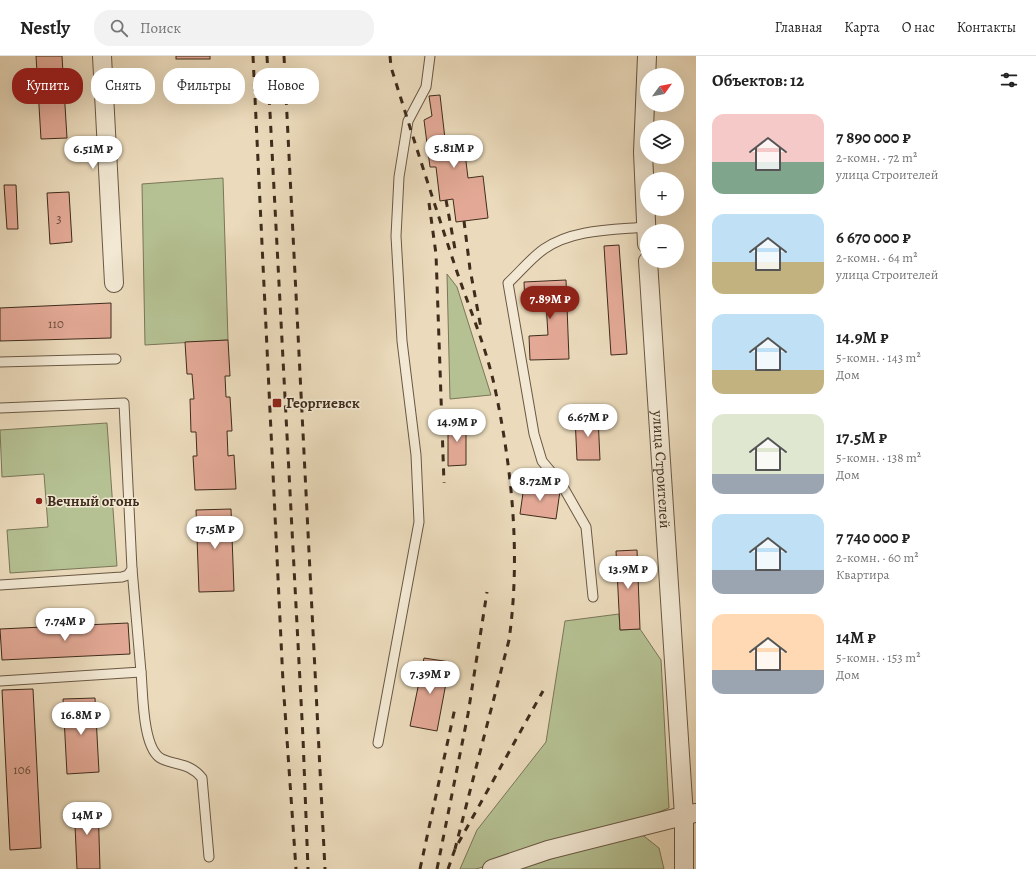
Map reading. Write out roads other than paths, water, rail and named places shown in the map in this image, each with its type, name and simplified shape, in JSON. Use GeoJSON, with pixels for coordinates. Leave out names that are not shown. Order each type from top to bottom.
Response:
{"type":"FeatureCollection","features":[{"type":"Feature","properties":{"kind":"street"},"geometry":{"type":"LineString","coordinates":[[102,56],[114,283]]}},
{"type":"Feature","properties":{"kind":"street"},"geometry":{"type":"LineString","coordinates":[[646,224],[643,152],[647,56]]}},
{"type":"Feature","properties":{"kind":"street","name":"улица Строителей"},"geometry":{"type":"LineString","coordinates":[[649,268],[690,814],[684,869]]}},
{"type":"Feature","properties":{"kind":"street"},"geometry":{"type":"LineString","coordinates":[[492,869],[548,850],[690,814]]}},
{"type":"Feature","properties":{"kind":"lane"},"geometry":{"type":"LineString","coordinates":[[378,743],[419,522],[416,455],[402,341],[396,236],[398,177],[408,120],[426,87],[430,56]]}},
{"type":"Feature","properties":{"kind":"lane"},"geometry":{"type":"LineString","coordinates":[[593,597],[586,527],[562,485],[542,461],[534,434],[508,283],[544,249],[567,237],[588,233],[640,235]]}},
{"type":"Feature","properties":{"kind":"lane"},"geometry":{"type":"LineString","coordinates":[[0,362],[116,359]]}},
{"type":"Feature","properties":{"kind":"lane"},"geometry":{"type":"LineString","coordinates":[[0,408],[124,403],[132,569],[147,737],[154,751],[160,758],[195,769],[202,778],[209,857]]}},
{"type":"Feature","properties":{"kind":"lane"},"geometry":{"type":"LineString","coordinates":[[0,585],[122,577],[128,575],[132,569]]}},
{"type":"Feature","properties":{"kind":"lane"},"geometry":{"type":"LineString","coordinates":[[0,681],[141,672]]}},
{"type":"Feature","properties":{"kind":"railway"},"geometry":{"type":"LineString","coordinates":[[253,56],[283,682],[296,869]]}},
{"type":"Feature","properties":{"kind":"railway"},"geometry":{"type":"LineString","coordinates":[[267,56],[303,738],[308,869]]}},
{"type":"Feature","properties":{"kind":"railway"},"geometry":{"type":"LineString","coordinates":[[284,56],[325,869]]}},
{"type":"Feature","properties":{"kind":"railway"},"geometry":{"type":"LineString","coordinates":[[390,56],[391,67],[490,369],[506,447],[513,511],[514,576],[513,608],[509,640],[455,849]]}},
{"type":"Feature","properties":{"kind":"railway"},"geometry":{"type":"LineString","coordinates":[[446,200],[455,249]]}},
{"type":"Feature","properties":{"kind":"railway"},"geometry":{"type":"LineString","coordinates":[[429,203],[436,254],[444,483]]}},
{"type":"Feature","properties":{"kind":"railway"},"geometry":{"type":"LineString","coordinates":[[464,221],[470,269],[481,328]]}},
{"type":"Feature","properties":{"kind":"railway"},"geometry":{"type":"LineString","coordinates":[[437,869],[468,714],[487,592]]}},
{"type":"Feature","properties":{"kind":"railway"},"geometry":{"type":"LineString","coordinates":[[448,869],[455,849],[543,691]]}},
{"type":"Feature","properties":{"kind":"railway"},"geometry":{"type":"LineString","coordinates":[[420,869],[455,708]]}},
{"type":"Feature","properties":{"kind":"place","name":"Георгиевск"},"geometry":{"type":"Point","coordinates":[277,403]}},
{"type":"Feature","properties":{"kind":"place","name":"Вечный огонь"},"geometry":{"type":"Point","coordinates":[39,501]}}]}
